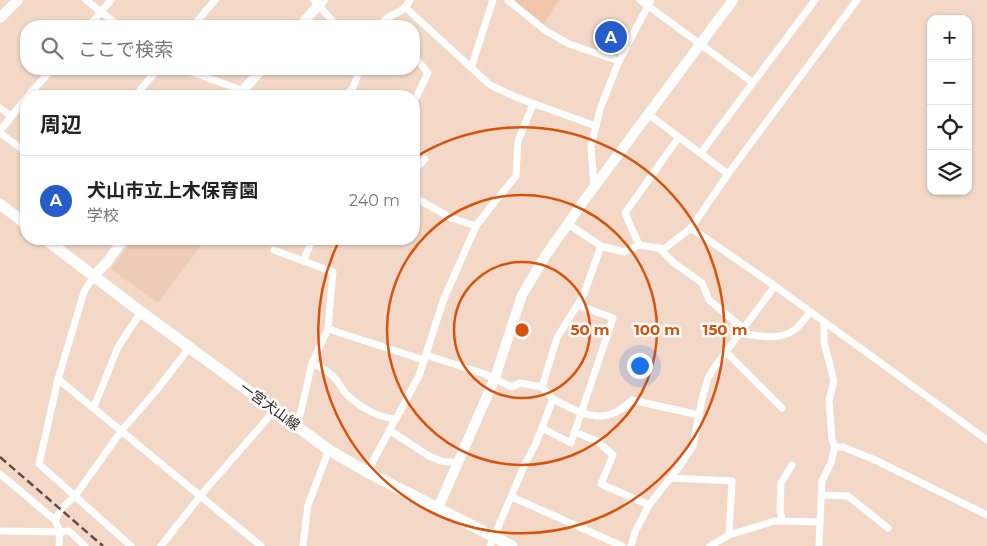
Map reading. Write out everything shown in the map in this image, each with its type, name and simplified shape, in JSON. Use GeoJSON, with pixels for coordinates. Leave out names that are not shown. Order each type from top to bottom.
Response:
{"type":"FeatureCollection","features":[{"type":"Feature","properties":{"kind":"main road"},"geometry":{"type":"LineString","coordinates":[[0,204],[20,219]]}},
{"type":"Feature","properties":{"kind":"main road","name":"一宮犬山線"},"geometry":{"type":"LineString","coordinates":[[53,245],[329,450],[367,472],[438,508],[493,542],[512,546]]}},
{"type":"Feature","properties":{"kind":"street"},"geometry":{"type":"LineString","coordinates":[[0,18],[18,0]]}},
{"type":"Feature","properties":{"kind":"street"},"geometry":{"type":"LineString","coordinates":[[86,0],[111,20]]}},
{"type":"Feature","properties":{"kind":"street"},"geometry":{"type":"LineString","coordinates":[[94,20],[111,0]]}},
{"type":"Feature","properties":{"kind":"street"},"geometry":{"type":"LineString","coordinates":[[198,20],[216,0]]}},
{"type":"Feature","properties":{"kind":"street"},"geometry":{"type":"LineString","coordinates":[[386,20],[406,8],[410,0]]}},
{"type":"Feature","properties":{"kind":"street"},"geometry":{"type":"LineString","coordinates":[[471,68],[493,0]]}},
{"type":"Feature","properties":{"kind":"street"},"geometry":{"type":"LineString","coordinates":[[508,0],[546,31],[578,47],[619,61]]}},
{"type":"Feature","properties":{"kind":"street"},"geometry":{"type":"LineString","coordinates":[[640,0],[649,3],[752,82]]}},
{"type":"Feature","properties":{"kind":"street"},"geometry":{"type":"LineString","coordinates":[[438,508],[495,378],[522,295],[544,258],[568,224],[732,0]]}},
{"type":"Feature","properties":{"kind":"street"},"geometry":{"type":"LineString","coordinates":[[701,153],[722,127],[752,82],[815,0]]}},
{"type":"Feature","properties":{"kind":"street"},"geometry":{"type":"LineString","coordinates":[[568,224],[601,246],[624,252],[639,245],[664,249],[691,228],[728,174],[857,0]]}},
{"type":"Feature","properties":{"kind":"street"},"geometry":{"type":"LineString","coordinates":[[304,20],[318,2],[332,20]]}},
{"type":"Feature","properties":{"kind":"street"},"geometry":{"type":"LineString","coordinates":[[594,188],[591,147],[600,110],[619,61],[649,3]]}},
{"type":"Feature","properties":{"kind":"street"},"geometry":{"type":"LineString","coordinates":[[406,8],[419,20]]}},
{"type":"Feature","properties":{"kind":"street"},"geometry":{"type":"LineString","coordinates":[[420,21],[490,85],[534,104],[596,126]]}},
{"type":"Feature","properties":{"kind":"street"},"geometry":{"type":"LineString","coordinates":[[420,63],[428,73],[420,90]]}},
{"type":"Feature","properties":{"kind":"street"},"geometry":{"type":"LineString","coordinates":[[33,90],[47,75]]}},
{"type":"Feature","properties":{"kind":"street"},"geometry":{"type":"LineString","coordinates":[[140,90],[153,75]]}},
{"type":"Feature","properties":{"kind":"street"},"geometry":{"type":"LineString","coordinates":[[197,75],[231,90]]}},
{"type":"Feature","properties":{"kind":"street"},"geometry":{"type":"LineString","coordinates":[[244,90],[257,75]]}},
{"type":"Feature","properties":{"kind":"street"},"geometry":{"type":"LineString","coordinates":[[351,90],[358,75]]}},
{"type":"Feature","properties":{"kind":"street"},"geometry":{"type":"LineString","coordinates":[[367,472],[419,376],[443,301],[476,226],[516,176],[518,141],[534,104]]}},
{"type":"Feature","properties":{"kind":"street"},"geometry":{"type":"LineString","coordinates":[[20,105],[0,132],[20,147]]}},
{"type":"Feature","properties":{"kind":"street"},"geometry":{"type":"LineString","coordinates":[[0,108],[11,116]]}},
{"type":"Feature","properties":{"kind":"street"},"geometry":{"type":"LineString","coordinates":[[648,114],[728,174]]}},
{"type":"Feature","properties":{"kind":"street"},"geometry":{"type":"LineString","coordinates":[[639,245],[625,213],[679,137]]}},
{"type":"Feature","properties":{"kind":"street"},"geometry":{"type":"LineString","coordinates":[[420,164],[425,159]]}},
{"type":"Feature","properties":{"kind":"street"},"geometry":{"type":"LineString","coordinates":[[420,200],[451,218],[476,226]]}},
{"type":"Feature","properties":{"kind":"street"},"geometry":{"type":"LineString","coordinates":[[691,228],[775,286],[987,440]]}},
{"type":"Feature","properties":{"kind":"street"},"geometry":{"type":"LineString","coordinates":[[120,245],[94,276],[84,292],[58,379],[39,464],[131,546]]}},
{"type":"Feature","properties":{"kind":"street"},"geometry":{"type":"LineString","coordinates":[[303,261],[310,245]]}},
{"type":"Feature","properties":{"kind":"street"},"geometry":{"type":"LineString","coordinates":[[542,387],[557,338],[584,294],[601,246]]}},
{"type":"Feature","properties":{"kind":"street"},"geometry":{"type":"LineString","coordinates":[[658,248],[673,262],[702,283],[709,300],[743,331],[762,336],[790,333],[796,329],[810,312]]}},
{"type":"Feature","properties":{"kind":"street"},"geometry":{"type":"LineString","coordinates":[[274,250],[333,272],[328,330],[312,363],[300,416],[296,425]]}},
{"type":"Feature","properties":{"kind":"street"},"geometry":{"type":"LineString","coordinates":[[631,546],[635,532],[649,505],[693,446],[708,378],[775,286]]}},
{"type":"Feature","properties":{"kind":"street"},"geometry":{"type":"LineString","coordinates":[[542,428],[571,442],[613,318],[578,305]]}},
{"type":"Feature","properties":{"kind":"street"},"geometry":{"type":"LineString","coordinates":[[94,408],[118,347],[141,312]]}},
{"type":"Feature","properties":{"kind":"street"},"geometry":{"type":"LineString","coordinates":[[819,546],[822,481],[831,463],[835,447],[832,439],[829,400],[834,381],[824,342],[824,322]]}},
{"type":"Feature","properties":{"kind":"street"},"geometry":{"type":"LineString","coordinates":[[328,330],[495,378],[512,387],[520,383],[542,387],[553,399],[581,413],[606,416],[615,414],[632,400],[699,415]]}},
{"type":"Feature","properties":{"kind":"street"},"geometry":{"type":"LineString","coordinates":[[55,520],[61,510],[75,496],[122,430],[190,348]]}},
{"type":"Feature","properties":{"kind":"street"},"geometry":{"type":"LineString","coordinates":[[726,352],[782,408]]}},
{"type":"Feature","properties":{"kind":"street"},"geometry":{"type":"LineString","coordinates":[[312,363],[327,370],[336,379],[345,393],[360,404],[381,417],[395,419]]}},
{"type":"Feature","properties":{"kind":"street"},"geometry":{"type":"LineString","coordinates":[[58,379],[261,546]]}},
{"type":"Feature","properties":{"kind":"street"},"geometry":{"type":"LineString","coordinates":[[493,542],[553,399]]}},
{"type":"Feature","properties":{"kind":"street"},"geometry":{"type":"LineString","coordinates":[[161,546],[201,495],[274,409]]}},
{"type":"Feature","properties":{"kind":"street"},"geometry":{"type":"LineString","coordinates":[[389,430],[430,456],[441,461],[458,463]]}},
{"type":"Feature","properties":{"kind":"street"},"geometry":{"type":"LineString","coordinates":[[574,432],[597,442],[613,455],[601,484],[649,505]]}},
{"type":"Feature","properties":{"kind":"street"},"geometry":{"type":"LineString","coordinates":[[835,447],[843,447],[875,460],[987,515]]}},
{"type":"Feature","properties":{"kind":"street"},"geometry":{"type":"LineString","coordinates":[[303,546],[308,505],[329,450]]}},
{"type":"Feature","properties":{"kind":"street"},"geometry":{"type":"LineString","coordinates":[[783,521],[780,511],[781,484],[792,464]]}},
{"type":"Feature","properties":{"kind":"street"},"geometry":{"type":"LineString","coordinates":[[0,474],[55,520],[60,532],[59,546]]}},
{"type":"Feature","properties":{"kind":"street"},"geometry":{"type":"LineString","coordinates":[[671,478],[732,481],[729,534]]}},
{"type":"Feature","properties":{"kind":"street"},"geometry":{"type":"LineString","coordinates":[[821,495],[848,496],[888,528]]}},
{"type":"Feature","properties":{"kind":"street"},"geometry":{"type":"LineString","coordinates":[[512,497],[622,546]]}},
{"type":"Feature","properties":{"kind":"street"},"geometry":{"type":"LineString","coordinates":[[710,546],[729,534],[775,521],[820,522]]}},
{"type":"Feature","properties":{"kind":"street"},"geometry":{"type":"LineString","coordinates":[[0,531],[69,531],[85,546]]}},
{"type":"Feature","properties":{"kind":"shaded area"},"geometry":{"type":"Polygon","coordinates":[[[515,0],[559,0],[542,26],[515,0]]]}},
{"type":"Feature","properties":{"kind":"shaded area"},"geometry":{"type":"Polygon","coordinates":[[[129,245],[201,245],[158,303],[111,269],[129,245]]]}},
{"type":"Feature","properties":{"kind":"railway"},"geometry":{"type":"LineString","coordinates":[[0,457],[103,546]]}},
{"type":"Feature","properties":{"kind":"place","name":"犬山市立上木保育園"},"geometry":{"type":"Point","coordinates":[611,37]}}]}
